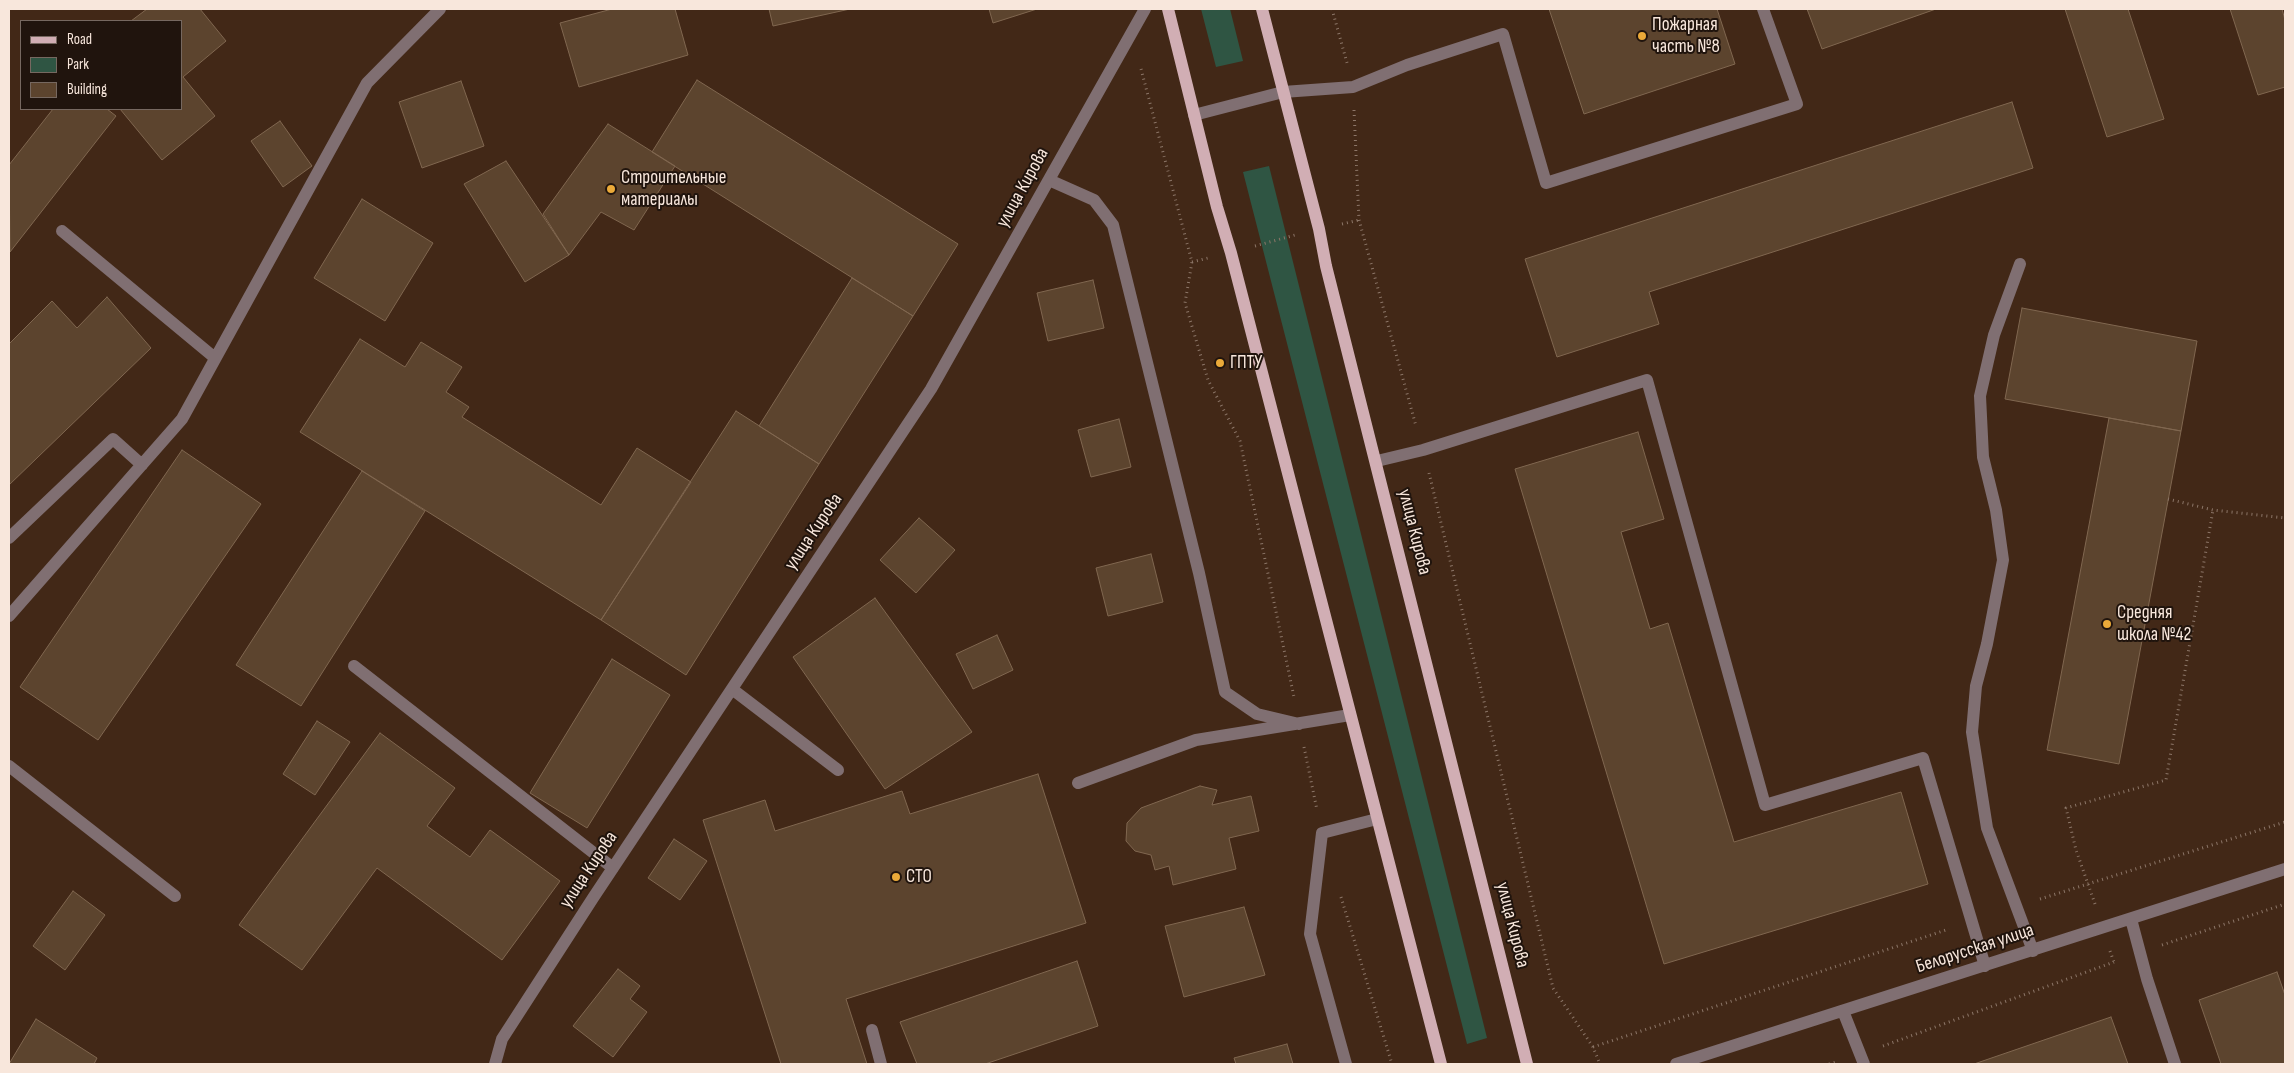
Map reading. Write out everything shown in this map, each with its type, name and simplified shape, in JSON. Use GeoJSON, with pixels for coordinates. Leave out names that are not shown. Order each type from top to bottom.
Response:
{"type":"FeatureCollection","features":[{"type":"Feature","properties":{"kind":"main road"},"geometry":{"type":"LineString","coordinates":[[1168,9],[1440,1064]]}},
{"type":"Feature","properties":{"kind":"main road","name":"улица Кирова"},"geometry":{"type":"LineString","coordinates":[[1262,9],[1319,229],[1527,1064]]}},
{"type":"Feature","properties":{"kind":"street"},"geometry":{"type":"LineString","coordinates":[[9,616],[182,419],[367,83],[440,9]]}},
{"type":"Feature","properties":{"kind":"street","name":"улица Кирова"},"geometry":{"type":"LineString","coordinates":[[495,1064],[502,1039],[613,868],[931,389],[1145,9]]}},
{"type":"Feature","properties":{"kind":"street"},"geometry":{"type":"LineString","coordinates":[[1194,115],[1283,92],[1353,87],[1407,65],[1503,34],[1546,183],[1797,104],[1762,9]]}},
{"type":"Feature","properties":{"kind":"street"},"geometry":{"type":"LineString","coordinates":[[1049,180],[1094,200],[1114,225],[1197,563],[1225,692],[1257,714],[1299,724]]}},
{"type":"Feature","properties":{"kind":"street"},"geometry":{"type":"LineString","coordinates":[[62,231],[215,358]]}},
{"type":"Feature","properties":{"kind":"street"},"geometry":{"type":"LineString","coordinates":[[2020,264],[1994,335],[1980,396],[1983,457],[1996,510],[2003,560],[1987,644],[1976,686],[1972,732],[1987,828],[2018,906],[2032,951]]}},
{"type":"Feature","properties":{"kind":"street"},"geometry":{"type":"LineString","coordinates":[[1377,461],[1423,450],[1647,380],[1764,805],[1923,758],[1985,966]]}},
{"type":"Feature","properties":{"kind":"street"},"geometry":{"type":"LineString","coordinates":[[9,538],[113,439],[142,465]]}},
{"type":"Feature","properties":{"kind":"street"},"geometry":{"type":"LineString","coordinates":[[354,666],[613,868]]}},
{"type":"Feature","properties":{"kind":"street"},"geometry":{"type":"LineString","coordinates":[[732,689],[838,770]]}},
{"type":"Feature","properties":{"kind":"street"},"geometry":{"type":"LineString","coordinates":[[1078,783],[1196,740],[1350,715]]}},
{"type":"Feature","properties":{"kind":"street"},"geometry":{"type":"LineString","coordinates":[[9,766],[175,896]]}},
{"type":"Feature","properties":{"kind":"street"},"geometry":{"type":"LineString","coordinates":[[1346,1064],[1310,934],[1322,833],[1377,819]]}},
{"type":"Feature","properties":{"kind":"street","name":"Белорусская улица"},"geometry":{"type":"LineString","coordinates":[[1676,1064],[2285,869]]}},
{"type":"Feature","properties":{"kind":"street"},"geometry":{"type":"LineString","coordinates":[[2131,919],[2139,952],[2175,1064]]}},
{"type":"Feature","properties":{"kind":"street"},"geometry":{"type":"LineString","coordinates":[[1843,1011],[1862,1059]]}},
{"type":"Feature","properties":{"kind":"street"},"geometry":{"type":"LineString","coordinates":[[872,1030],[881,1064]]}},
{"type":"Feature","properties":{"kind":"path"},"geometry":{"type":"LineString","coordinates":[[1332,9],[1353,87],[1359,220],[1423,450],[1553,988],[1593,1047],[1600,1064]]}},
{"type":"Feature","properties":{"kind":"path"},"geometry":{"type":"LineString","coordinates":[[1131,33],[1192,262],[1185,303],[1208,380],[1240,441],[1322,833]]}},
{"type":"Feature","properties":{"kind":"path"},"geometry":{"type":"LineString","coordinates":[[1192,262],[1359,220]]}},
{"type":"Feature","properties":{"kind":"path"},"geometry":{"type":"LineString","coordinates":[[2168,499],[2213,510],[2285,518]]}},
{"type":"Feature","properties":{"kind":"path"},"geometry":{"type":"LineString","coordinates":[[2114,962],[2076,850],[2066,808],[2166,780],[2213,510]]}},
{"type":"Feature","properties":{"kind":"path"},"geometry":{"type":"LineString","coordinates":[[2018,906],[2285,822]]}},
{"type":"Feature","properties":{"kind":"path"},"geometry":{"type":"LineString","coordinates":[[1338,889],[1392,1064]]}},
{"type":"Feature","properties":{"kind":"path"},"geometry":{"type":"LineString","coordinates":[[1829,1064],[1862,1059],[2139,952],[2285,904]]}},
{"type":"Feature","properties":{"kind":"path"},"geometry":{"type":"LineString","coordinates":[[1593,1047],[1972,922]]}},
{"type":"Feature","properties":{"kind":"green space"},"geometry":{"type":"Polygon","coordinates":[[[1201,9],[1230,9],[1243,61],[1216,67],[1201,9]]]}},
{"type":"Feature","properties":{"kind":"green space"},"geometry":{"type":"Polygon","coordinates":[[[1269,166],[1487,1038],[1467,1044],[1243,172],[1269,166]]]}},
{"type":"Feature","properties":{"kind":"building"},"geometry":{"type":"Polygon","coordinates":[[[147,9],[200,9],[226,41],[183,77],[215,116],[162,160],[121,110],[182,110],[182,20],[132,20],[147,9]]]}},
{"type":"Feature","properties":{"kind":"building"},"geometry":{"type":"Polygon","coordinates":[[[612,9],[675,9],[688,55],[579,87],[560,23],[612,9]]]}},
{"type":"Feature","properties":{"kind":"building"},"geometry":{"type":"Polygon","coordinates":[[[769,9],[850,9],[773,26],[769,9]]]}},
{"type":"Feature","properties":{"kind":"building"},"geometry":{"type":"Polygon","coordinates":[[[989,9],[1037,9],[993,23],[989,9]]]}},
{"type":"Feature","properties":{"kind":"building","name":"Пожарная часть №8"},"geometry":{"type":"Polygon","coordinates":[[[1549,9],[1717,9],[1735,64],[1584,114],[1549,9]]]}},
{"type":"Feature","properties":{"kind":"building"},"geometry":{"type":"Polygon","coordinates":[[[1807,9],[1936,9],[1822,49],[1807,9]]]}},
{"type":"Feature","properties":{"kind":"building"},"geometry":{"type":"Polygon","coordinates":[[[2065,9],[2128,9],[2164,119],[2107,137],[2065,9]]]}},
{"type":"Feature","properties":{"kind":"building"},"geometry":{"type":"Polygon","coordinates":[[[2230,9],[2282,9],[2285,20],[2285,87],[2258,95],[2230,9]]]}},
{"type":"Feature","properties":{"kind":"building"},"geometry":{"type":"Polygon","coordinates":[[[697,80],[958,244],[913,316],[652,152],[697,80]]]}},
{"type":"Feature","properties":{"kind":"building"},"geometry":{"type":"Polygon","coordinates":[[[461,81],[484,146],[422,168],[399,102],[461,81]]]}},
{"type":"Feature","properties":{"kind":"building"},"geometry":{"type":"Polygon","coordinates":[[[2012,102],[2033,168],[1649,292],[1659,324],[1557,357],[1525,259],[2012,102]]]}},
{"type":"Feature","properties":{"kind":"building"},"geometry":{"type":"Polygon","coordinates":[[[52,110],[108,110],[116,116],[10,252],[9,165],[52,110]]]}},
{"type":"Feature","properties":{"kind":"building"},"geometry":{"type":"Polygon","coordinates":[[[280,121],[312,166],[283,187],[251,141],[280,121]]]}},
{"type":"Feature","properties":{"kind":"building","name":"Строительные материалы"},"geometry":{"type":"Polygon","coordinates":[[[608,124],[675,166],[634,230],[601,212],[569,255],[543,214],[608,124]]]}},
{"type":"Feature","properties":{"kind":"building"},"geometry":{"type":"Polygon","coordinates":[[[506,161],[569,255],[525,282],[464,184],[506,161]]]}},
{"type":"Feature","properties":{"kind":"building"},"geometry":{"type":"Polygon","coordinates":[[[362,199],[433,243],[385,321],[314,278],[362,199]]]}},
{"type":"Feature","properties":{"kind":"building"},"geometry":{"type":"Polygon","coordinates":[[[852,278],[913,316],[819,464],[759,426],[852,278]]]}},
{"type":"Feature","properties":{"kind":"building"},"geometry":{"type":"Polygon","coordinates":[[[1093,280],[1104,328],[1048,341],[1037,293],[1093,280]]]}},
{"type":"Feature","properties":{"kind":"building"},"geometry":{"type":"Polygon","coordinates":[[[107,297],[151,348],[9,485],[9,344],[52,301],[77,328],[107,297]]]}},
{"type":"Feature","properties":{"kind":"building"},"geometry":{"type":"Polygon","coordinates":[[[2022,308],[2197,341],[2181,431],[2005,399],[2022,308]]]}},
{"type":"Feature","properties":{"kind":"building"},"geometry":{"type":"Polygon","coordinates":[[[360,339],[405,367],[421,342],[462,367],[446,392],[469,407],[462,417],[601,505],[637,448],[691,482],[601,620],[300,432],[360,339]]]}},
{"type":"Feature","properties":{"kind":"building"},"geometry":{"type":"Polygon","coordinates":[[[736,411],[819,464],[686,675],[601,620],[736,411]]]}},
{"type":"Feature","properties":{"kind":"building","name":"Средняя школа №42"},"geometry":{"type":"Polygon","coordinates":[[[2109,418],[2181,431],[2119,764],[2047,750],[2109,418]]]}},
{"type":"Feature","properties":{"kind":"building"},"geometry":{"type":"Polygon","coordinates":[[[1119,419],[1131,467],[1091,477],[1078,430],[1119,419]]]}},
{"type":"Feature","properties":{"kind":"building"},"geometry":{"type":"Polygon","coordinates":[[[1638,432],[1664,519],[1621,532],[1650,629],[1668,623],[1734,842],[1901,792],[1928,884],[1664,964],[1515,469],[1638,432]]]}},
{"type":"Feature","properties":{"kind":"building"},"geometry":{"type":"Polygon","coordinates":[[[182,450],[261,504],[98,740],[20,687],[182,450]]]}},
{"type":"Feature","properties":{"kind":"building"},"geometry":{"type":"Polygon","coordinates":[[[362,471],[425,511],[301,706],[236,665],[362,471]]]}},
{"type":"Feature","properties":{"kind":"building"},"geometry":{"type":"Polygon","coordinates":[[[919,518],[955,550],[916,593],[880,560],[919,518]]]}},
{"type":"Feature","properties":{"kind":"building"},"geometry":{"type":"Polygon","coordinates":[[[1151,554],[1163,602],[1108,616],[1096,568],[1151,554]]]}},
{"type":"Feature","properties":{"kind":"building"},"geometry":{"type":"Polygon","coordinates":[[[875,598],[972,732],[885,789],[793,657],[875,598]]]}},
{"type":"Feature","properties":{"kind":"building"},"geometry":{"type":"Polygon","coordinates":[[[997,635],[1013,670],[973,689],[956,654],[997,635]]]}},
{"type":"Feature","properties":{"kind":"building"},"geometry":{"type":"Polygon","coordinates":[[[612,659],[670,695],[587,828],[530,793],[612,659]]]}},
{"type":"Feature","properties":{"kind":"building"},"geometry":{"type":"Polygon","coordinates":[[[317,721],[350,742],[315,795],[283,774],[317,721]]]}},
{"type":"Feature","properties":{"kind":"building"},"geometry":{"type":"Polygon","coordinates":[[[380,733],[455,788],[427,826],[470,857],[490,830],[560,881],[502,960],[377,868],[302,970],[239,925],[380,733]]]}},
{"type":"Feature","properties":{"kind":"building","name":"СТО"},"geometry":{"type":"Polygon","coordinates":[[[1038,774],[1086,923],[846,999],[867,1064],[781,1064],[703,820],[765,800],[775,831],[902,791],[910,814],[1038,774]]]}},
{"type":"Feature","properties":{"kind":"building"},"geometry":{"type":"Polygon","coordinates":[[[1200,786],[1217,790],[1212,805],[1251,796],[1259,831],[1229,838],[1236,869],[1173,885],[1169,866],[1155,870],[1151,855],[1135,851],[1126,841],[1127,823],[1141,808],[1200,786]]]}},
{"type":"Feature","properties":{"kind":"building"},"geometry":{"type":"Polygon","coordinates":[[[674,839],[707,861],[680,900],[648,878],[674,839]]]}},
{"type":"Feature","properties":{"kind":"building"},"geometry":{"type":"Polygon","coordinates":[[[73,891],[105,915],[65,970],[33,946],[73,891]]]}},
{"type":"Feature","properties":{"kind":"building"},"geometry":{"type":"Polygon","coordinates":[[[1244,907],[1265,975],[1184,997],[1165,926],[1244,907]]]}},
{"type":"Feature","properties":{"kind":"building"},"geometry":{"type":"Polygon","coordinates":[[[1077,961],[1098,1026],[985,1064],[917,1064],[900,1022],[1077,961]]]}},
{"type":"Feature","properties":{"kind":"building"},"geometry":{"type":"Polygon","coordinates":[[[618,969],[640,986],[630,999],[647,1012],[613,1057],[573,1026],[618,969]]]}},
{"type":"Feature","properties":{"kind":"building"},"geometry":{"type":"Polygon","coordinates":[[[2277,972],[2285,995],[2285,1064],[2221,1064],[2199,1000],[2277,972]]]}},
{"type":"Feature","properties":{"kind":"building"},"geometry":{"type":"Polygon","coordinates":[[[2111,1017],[2128,1064],[1974,1064],[2111,1017]]]}},
{"type":"Feature","properties":{"kind":"building"},"geometry":{"type":"Polygon","coordinates":[[[36,1019],[97,1058],[94,1064],[9,1064],[36,1019]]]}},
{"type":"Feature","properties":{"kind":"building"},"geometry":{"type":"Polygon","coordinates":[[[1287,1044],[1293,1064],[1236,1064],[1234,1058],[1287,1044]]]}},
{"type":"Feature","properties":{"kind":"place","name":"Пожарная часть №8"},"geometry":{"type":"Point","coordinates":[1642,36]}},
{"type":"Feature","properties":{"kind":"place","name":"Строительные материалы"},"geometry":{"type":"Point","coordinates":[611,189]}},
{"type":"Feature","properties":{"kind":"place","name":"ГПТУ"},"geometry":{"type":"Point","coordinates":[1220,363]}},
{"type":"Feature","properties":{"kind":"place","name":"Средняя школа №42"},"geometry":{"type":"Point","coordinates":[2107,624]}},
{"type":"Feature","properties":{"kind":"place","name":"СТО"},"geometry":{"type":"Point","coordinates":[896,877]}}]}
